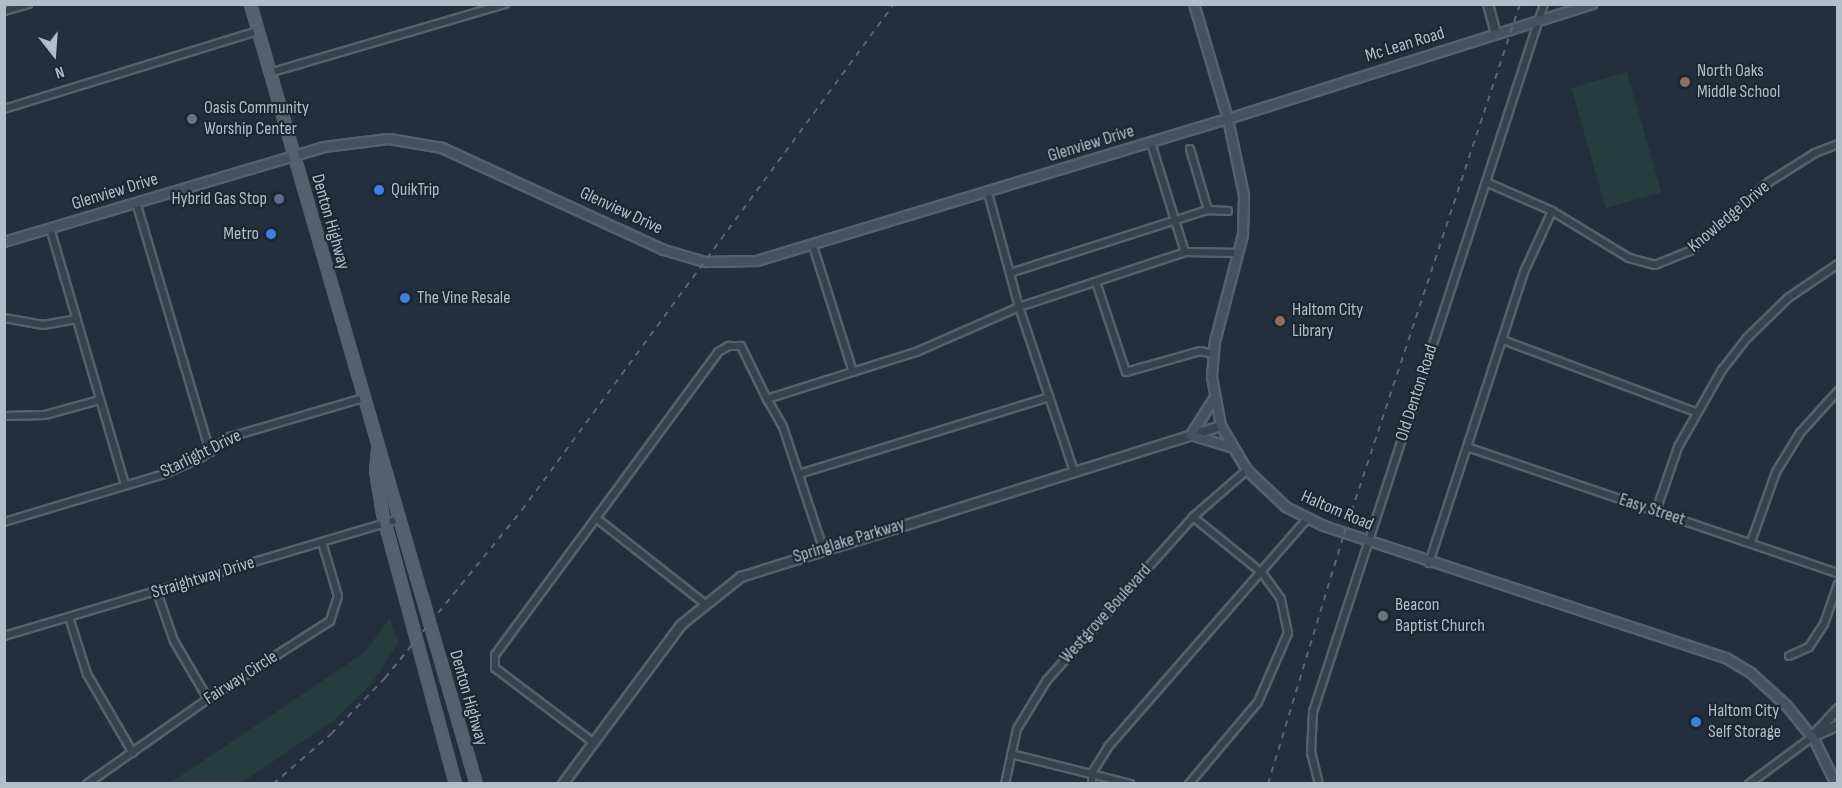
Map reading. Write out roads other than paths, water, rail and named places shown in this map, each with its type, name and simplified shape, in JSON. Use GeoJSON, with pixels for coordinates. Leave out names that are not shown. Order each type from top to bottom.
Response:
{"type":"FeatureCollection","features":[{"type":"Feature","properties":{"kind":"main road","name":"Denton Highway"},"geometry":{"type":"LineString","coordinates":[[250,4],[377,449],[400,519],[476,783]]}},
{"type":"Feature","properties":{"kind":"main road","name":"Haltom Road"},"geometry":{"type":"LineString","coordinates":[[1194,4],[1228,119],[1244,195],[1239,253],[1214,354],[1214,398],[1221,426],[1247,470],[1272,496],[1307,519],[1429,563],[1726,658],[1770,689],[1812,737],[1836,783]]}},
{"type":"Feature","properties":{"kind":"main road","name":"Mc Lean Road"},"geometry":{"type":"LineString","coordinates":[[1228,119],[1592,4]]}},
{"type":"Feature","properties":{"kind":"main road","name":"Glenview Drive"},"geometry":{"type":"LineString","coordinates":[[4,242],[294,156],[366,139],[416,142],[442,148],[664,250],[705,262],[757,261],[813,246],[1228,119]]}},
{"type":"Feature","properties":{"kind":"main road"},"geometry":{"type":"LineString","coordinates":[[1214,398],[1191,435],[1233,448]]}},
{"type":"Feature","properties":{"kind":"main road","name":"Denton Highway"},"geometry":{"type":"LineString","coordinates":[[377,449],[375,470],[385,523],[455,783]]}},
{"type":"Feature","properties":{"kind":"street"},"geometry":{"type":"LineString","coordinates":[[4,11],[28,4]]}},
{"type":"Feature","properties":{"kind":"street"},"geometry":{"type":"LineString","coordinates":[[269,73],[505,4]]}},
{"type":"Feature","properties":{"kind":"street"},"geometry":{"type":"LineString","coordinates":[[1488,4],[1497,34]]}},
{"type":"Feature","properties":{"kind":"street","name":"Old Denton Road"},"geometry":{"type":"LineString","coordinates":[[1319,783],[1311,753],[1313,712],[1367,542],[1488,183],[1544,4]]}},
{"type":"Feature","properties":{"kind":"street"},"geometry":{"type":"LineString","coordinates":[[4,109],[257,31]]}},
{"type":"Feature","properties":{"kind":"street"},"geometry":{"type":"LineString","coordinates":[[1151,143],[1185,252]]}},
{"type":"Feature","properties":{"kind":"street","name":"Knowledge Drive"},"geometry":{"type":"LineString","coordinates":[[1488,183],[1552,211],[1629,258],[1646,264],[1667,263],[1690,251],[1769,182],[1838,144]]}},
{"type":"Feature","properties":{"kind":"street"},"geometry":{"type":"LineString","coordinates":[[1190,149],[1208,210]]}},
{"type":"Feature","properties":{"kind":"street"},"geometry":{"type":"LineString","coordinates":[[988,193],[1019,307],[1074,471]]}},
{"type":"Feature","properties":{"kind":"street"},"geometry":{"type":"LineString","coordinates":[[136,202],[210,452]]}},
{"type":"Feature","properties":{"kind":"street"},"geometry":{"type":"LineString","coordinates":[[1010,273],[1208,210],[1227,211]]}},
{"type":"Feature","properties":{"kind":"street"},"geometry":{"type":"LineString","coordinates":[[1429,563],[1524,272],[1552,211]]}},
{"type":"Feature","properties":{"kind":"street"},"geometry":{"type":"LineString","coordinates":[[50,228],[126,485]]}},
{"type":"Feature","properties":{"kind":"street"},"geometry":{"type":"LineString","coordinates":[[813,246],[853,372]]}},
{"type":"Feature","properties":{"kind":"street"},"geometry":{"type":"LineString","coordinates":[[767,399],[916,352],[1019,307],[1185,252],[1239,253]]}},
{"type":"Feature","properties":{"kind":"street"},"geometry":{"type":"LineString","coordinates":[[1656,512],[1678,447],[1696,412],[1746,339],[1788,298],[1838,264]]}},
{"type":"Feature","properties":{"kind":"street"},"geometry":{"type":"LineString","coordinates":[[1096,282],[1126,372],[1200,351],[1214,354]]}},
{"type":"Feature","properties":{"kind":"street"},"geometry":{"type":"LineString","coordinates":[[4,318],[43,325],[76,319]]}},
{"type":"Feature","properties":{"kind":"street"},"geometry":{"type":"LineString","coordinates":[[1503,340],[1696,412]]}},
{"type":"Feature","properties":{"kind":"street"},"geometry":{"type":"LineString","coordinates":[[594,743],[495,668],[495,655],[718,352],[729,346],[741,346],[783,427],[823,548]]}},
{"type":"Feature","properties":{"kind":"street"},"geometry":{"type":"LineString","coordinates":[[1751,542],[1776,472],[1800,433],[1838,391]]}},
{"type":"Feature","properties":{"kind":"street"},"geometry":{"type":"LineString","coordinates":[[799,474],[1049,397]]}},
{"type":"Feature","properties":{"kind":"street","name":"Starlight Drive"},"geometry":{"type":"LineString","coordinates":[[4,522],[184,466],[210,452],[230,437],[363,398]]}},
{"type":"Feature","properties":{"kind":"street"},"geometry":{"type":"LineString","coordinates":[[4,416],[45,415],[99,400]]}},
{"type":"Feature","properties":{"kind":"street","name":"Springlake Parkway"},"geometry":{"type":"LineString","coordinates":[[562,783],[660,652],[704,603],[741,577],[823,548],[1221,426]]}},
{"type":"Feature","properties":{"kind":"street","name":"Easy Street"},"geometry":{"type":"LineString","coordinates":[[1467,447],[1838,573]]}},
{"type":"Feature","properties":{"kind":"street","name":"Westgrove Boulevard"},"geometry":{"type":"LineString","coordinates":[[1005,783],[1017,729],[1047,680],[1192,517],[1247,470]]}},
{"type":"Feature","properties":{"kind":"street"},"geometry":{"type":"LineString","coordinates":[[1189,783],[1258,702],[1282,652],[1288,633],[1287,616],[1281,598],[1262,573],[1192,517]]}},
{"type":"Feature","properties":{"kind":"street"},"geometry":{"type":"LineString","coordinates":[[596,518],[704,603]]}},
{"type":"Feature","properties":{"kind":"street","name":"Straightway Drive"},"geometry":{"type":"LineString","coordinates":[[4,636],[400,519]]}},
{"type":"Feature","properties":{"kind":"street"},"geometry":{"type":"LineString","coordinates":[[1092,783],[1092,773],[1108,747],[1307,519]]}},
{"type":"Feature","properties":{"kind":"street","name":"Fairway Circle"},"geometry":{"type":"LineString","coordinates":[[87,783],[208,699],[330,621],[338,596],[322,542]]}},
{"type":"Feature","properties":{"kind":"street"},"geometry":{"type":"LineString","coordinates":[[1789,656],[1809,647],[1824,624],[1838,584]]}},
{"type":"Feature","properties":{"kind":"street"},"geometry":{"type":"LineString","coordinates":[[157,592],[174,641],[208,699]]}},
{"type":"Feature","properties":{"kind":"street"},"geometry":{"type":"LineString","coordinates":[[69,617],[87,674],[133,753]]}},
{"type":"Feature","properties":{"kind":"street"},"geometry":{"type":"LineString","coordinates":[[1749,783],[1812,737],[1838,709]]}},
{"type":"Feature","properties":{"kind":"street"},"geometry":{"type":"LineString","coordinates":[[1812,737],[1838,725]]}},
{"type":"Feature","properties":{"kind":"street"},"geometry":{"type":"LineString","coordinates":[[1011,754],[1130,783]]}},
{"type":"Feature","properties":{"kind":"railway"},"geometry":{"type":"LineString","coordinates":[[273,784],[331,734],[385,678],[522,510],[894,4]]}},
{"type":"Feature","properties":{"kind":"railway"},"geometry":{"type":"LineString","coordinates":[[1268,784],[1344,534],[1520,4]]}},
{"type":"Feature","properties":{"kind":"place","name":"North Oaks Middle School"},"geometry":{"type":"Point","coordinates":[1685,82]}},
{"type":"Feature","properties":{"kind":"place","name":"Oasis Community Worship Center"},"geometry":{"type":"Point","coordinates":[192,119]}},
{"type":"Feature","properties":{"kind":"place","name":"QuikTrip"},"geometry":{"type":"Point","coordinates":[379,190]}},
{"type":"Feature","properties":{"kind":"place","name":"Hybrid Gas Stop"},"geometry":{"type":"Point","coordinates":[279,199]}},
{"type":"Feature","properties":{"kind":"place","name":"Metro"},"geometry":{"type":"Point","coordinates":[271,234]}},
{"type":"Feature","properties":{"kind":"place","name":"The Vine Resale"},"geometry":{"type":"Point","coordinates":[405,298]}},
{"type":"Feature","properties":{"kind":"place","name":"Haltom City Library"},"geometry":{"type":"Point","coordinates":[1280,321]}},
{"type":"Feature","properties":{"kind":"place","name":"Beacon Baptist Church"},"geometry":{"type":"Point","coordinates":[1383,616]}},
{"type":"Feature","properties":{"kind":"place","name":"Haltom City Self Storage"},"geometry":{"type":"Point","coordinates":[1696,722]}}]}
